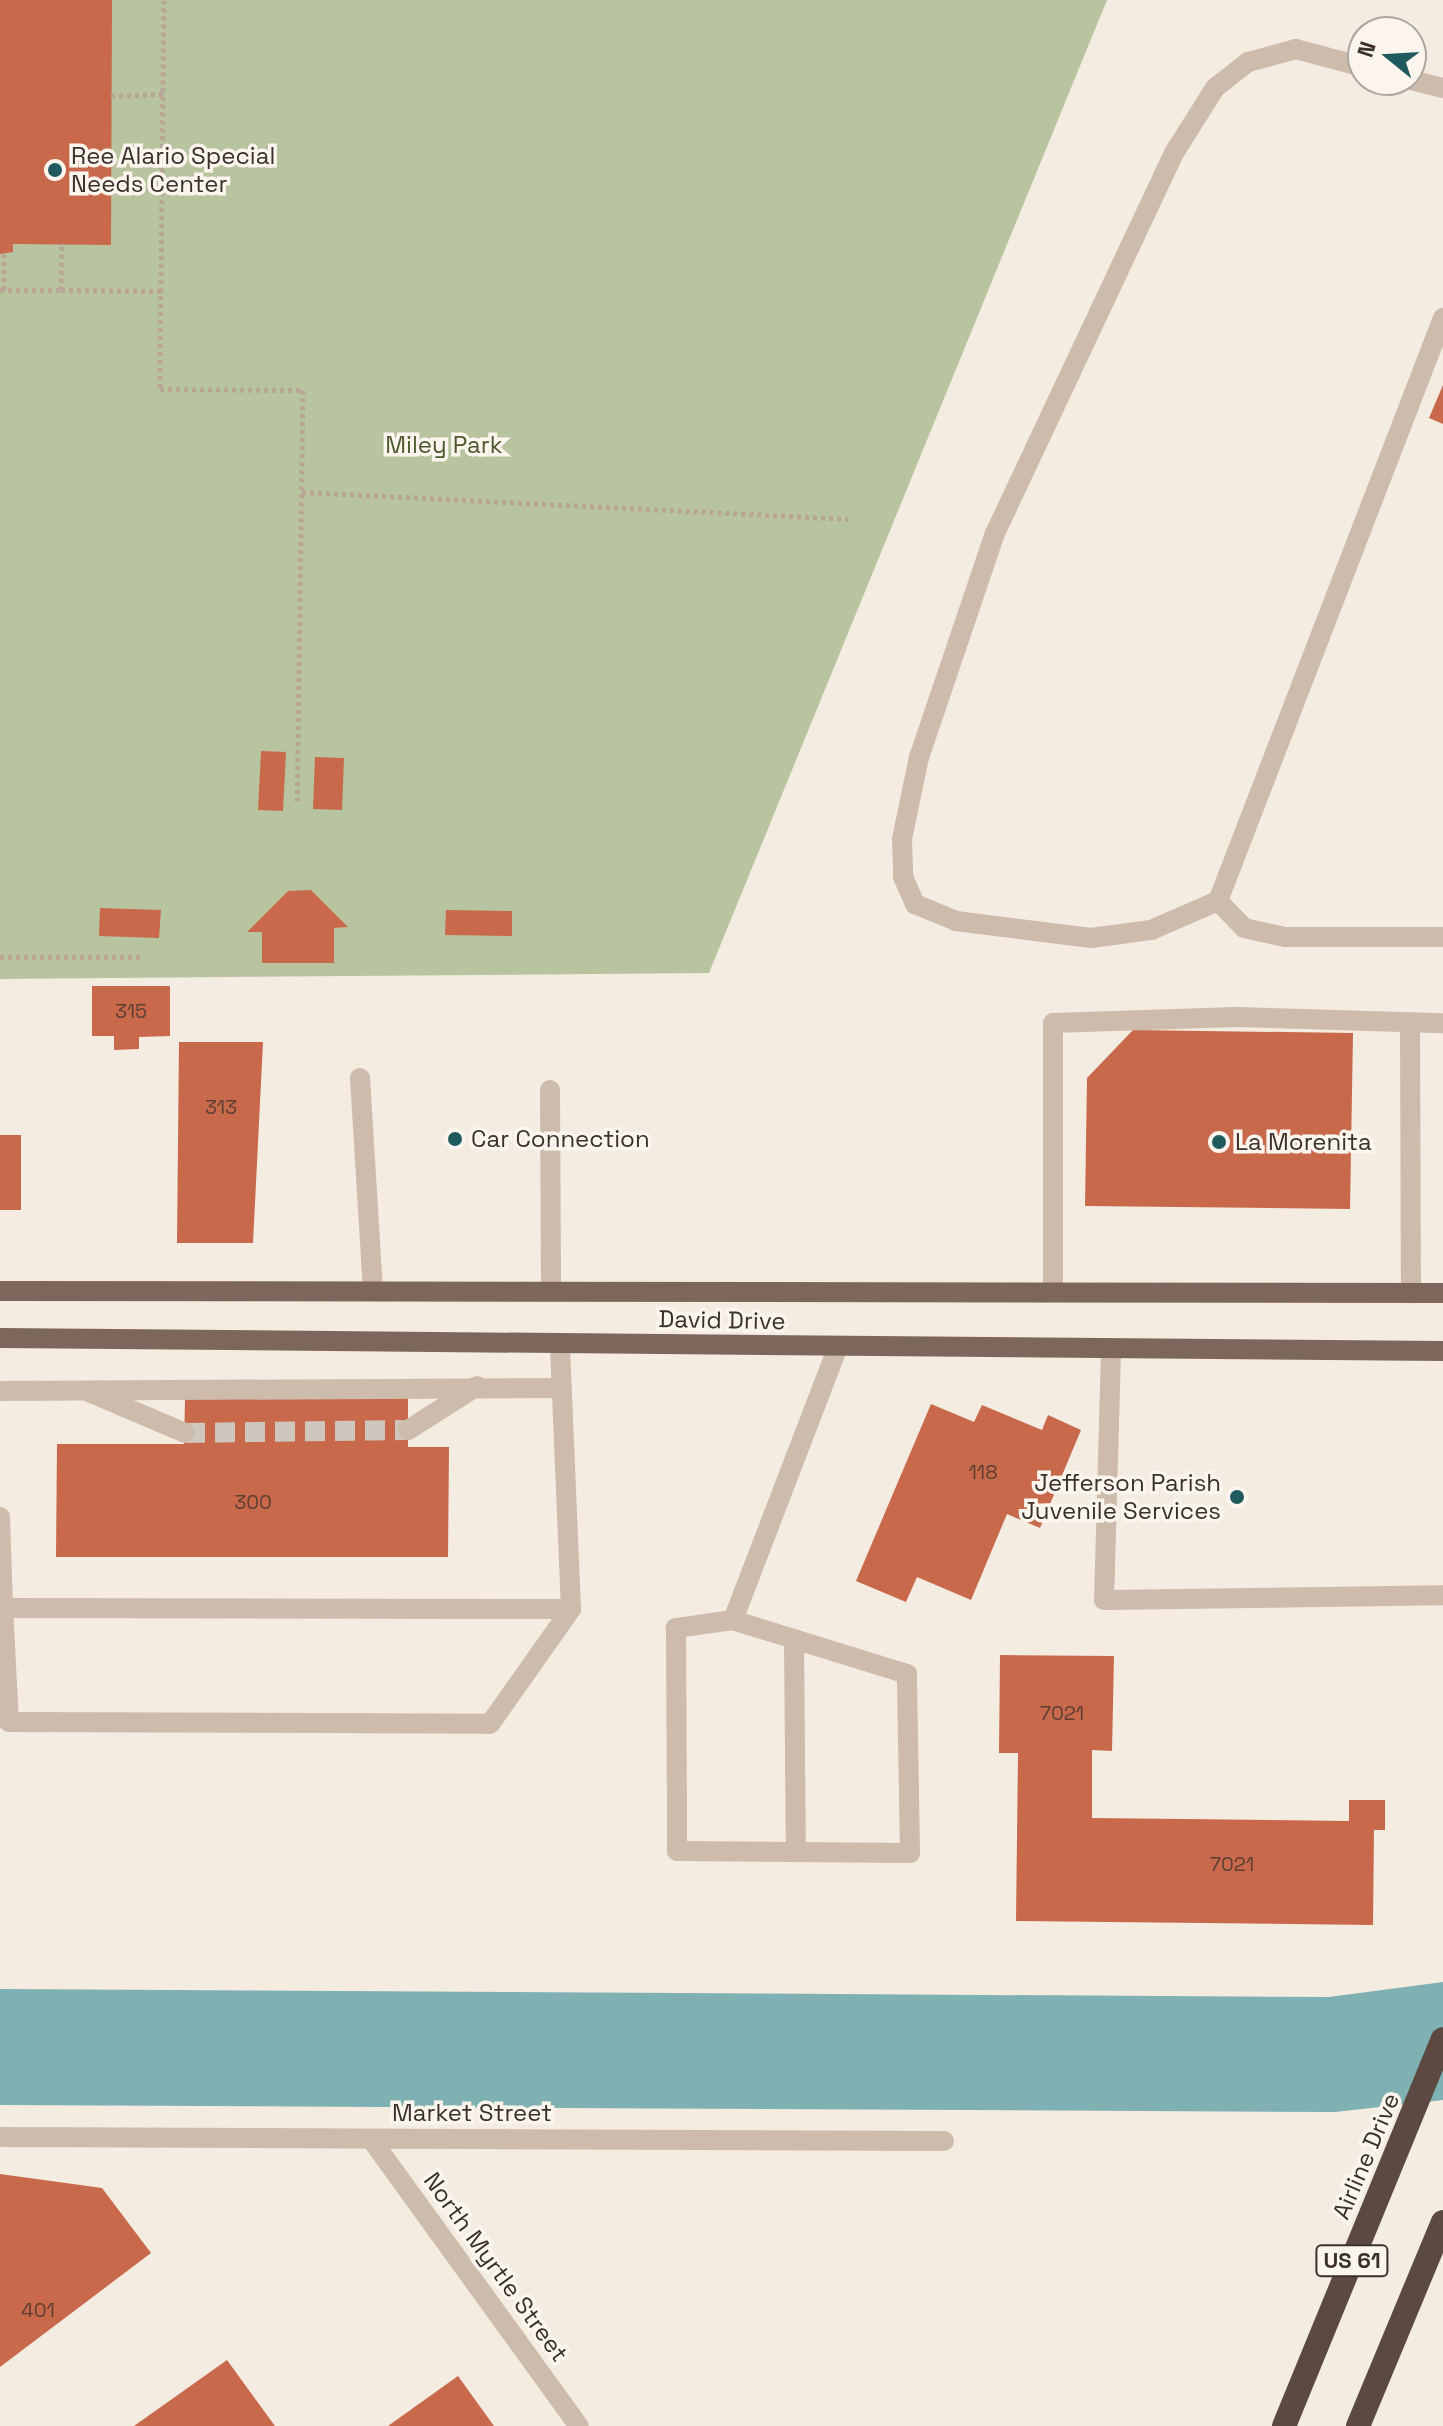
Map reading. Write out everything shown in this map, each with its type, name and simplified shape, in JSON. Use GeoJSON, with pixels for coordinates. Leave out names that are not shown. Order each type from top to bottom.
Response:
{"type":"FeatureCollection","features":[{"type":"Feature","properties":{"kind":"highway","name":"Airline Drive"},"geometry":{"type":"LineString","coordinates":[[1284,2426],[1443,2039]]}},
{"type":"Feature","properties":{"kind":"highway","name":"US 61"},"geometry":{"type":"LineString","coordinates":[[1358,2426],[1443,2222]]}},
{"type":"Feature","properties":{"kind":"main road","name":"David Drive"},"geometry":{"type":"LineString","coordinates":[[0,1291],[1443,1293]]}},
{"type":"Feature","properties":{"kind":"main road","name":"David Drive"},"geometry":{"type":"LineString","coordinates":[[0,1338],[1111,1351],[1443,1351]]}},
{"type":"Feature","properties":{"kind":"street"},"geometry":{"type":"LineString","coordinates":[[1347,63],[1296,49],[1248,62],[1215,88],[1174,153],[995,533],[919,757],[902,839],[903,877],[915,904],[956,921],[1091,938],[1151,930],[1218,901],[1443,318]]}},
{"type":"Feature","properties":{"kind":"street"},"geometry":{"type":"LineString","coordinates":[[1218,901],[1244,928],[1285,937],[1443,937]]}},
{"type":"Feature","properties":{"kind":"street"},"geometry":{"type":"LineString","coordinates":[[1053,1292],[1053,1023],[1236,1017],[1443,1023]]}},
{"type":"Feature","properties":{"kind":"street"},"geometry":{"type":"LineString","coordinates":[[1410,1022],[1411,1293]]}},
{"type":"Feature","properties":{"kind":"street"},"geometry":{"type":"LineString","coordinates":[[360,1078],[373,1291]]}},
{"type":"Feature","properties":{"kind":"street"},"geometry":{"type":"LineString","coordinates":[[550,1090],[551,1291]]}},
{"type":"Feature","properties":{"kind":"street"},"geometry":{"type":"LineString","coordinates":[[0,1517],[9,1722],[490,1724],[571,1609],[560,1344]]}},
{"type":"Feature","properties":{"kind":"street"},"geometry":{"type":"LineString","coordinates":[[733,1620],[838,1347]]}},
{"type":"Feature","properties":{"kind":"street"},"geometry":{"type":"LineString","coordinates":[[1111,1351],[1104,1600],[1443,1595]]}},
{"type":"Feature","properties":{"kind":"street"},"geometry":{"type":"LineString","coordinates":[[0,1391],[477,1386],[560,1388]]}},
{"type":"Feature","properties":{"kind":"street"},"geometry":{"type":"LineString","coordinates":[[408,1430],[477,1386]]}},
{"type":"Feature","properties":{"kind":"street"},"geometry":{"type":"LineString","coordinates":[[83,1389],[185,1433]]}},
{"type":"Feature","properties":{"kind":"street"},"geometry":{"type":"LineString","coordinates":[[3,1608],[571,1609]]}},
{"type":"Feature","properties":{"kind":"street"},"geometry":{"type":"LineString","coordinates":[[733,1620],[907,1674],[910,1853],[677,1851],[676,1628],[733,1620]]}},
{"type":"Feature","properties":{"kind":"street"},"geometry":{"type":"LineString","coordinates":[[794,1639],[796,1852]]}},
{"type":"Feature","properties":{"kind":"street","name":"Market Street"},"geometry":{"type":"LineString","coordinates":[[0,2137],[944,2141]]}},
{"type":"Feature","properties":{"kind":"street","name":"North Myrtle Street"},"geometry":{"type":"LineString","coordinates":[[371,2139],[579,2426]]}},
{"type":"Feature","properties":{"kind":"path"},"geometry":{"type":"LineString","coordinates":[[164,0],[160,389],[303,390],[297,801]]}},
{"type":"Feature","properties":{"kind":"path"},"geometry":{"type":"LineString","coordinates":[[111,96],[163,94]]}},
{"type":"Feature","properties":{"kind":"path"},"geometry":{"type":"LineString","coordinates":[[61,290],[62,244]]}},
{"type":"Feature","properties":{"kind":"path"},"geometry":{"type":"LineString","coordinates":[[4,254],[2,290],[161,291]]}},
{"type":"Feature","properties":{"kind":"path"},"geometry":{"type":"LineString","coordinates":[[302,492],[848,519]]}},
{"type":"Feature","properties":{"kind":"path"},"geometry":{"type":"LineString","coordinates":[[0,957],[141,957]]}},
{"type":"Feature","properties":{"kind":"green space","name":"Miley Park"},"geometry":{"type":"Polygon","coordinates":[[[0,0],[1107,0],[709,973],[0,979],[0,0]]]}},
{"type":"Feature","properties":{"kind":"water"},"geometry":{"type":"Polygon","coordinates":[[[1443,1982],[1443,2100],[1335,2112],[0,2105],[0,1989],[1329,1997],[1443,1982]]]}},
{"type":"Feature","properties":{"kind":"building","name":"Ree Alario Special Needs Center"},"geometry":{"type":"Polygon","coordinates":[[[0,0],[112,0],[111,245],[13,244],[13,252],[0,254],[0,0]]]}},
{"type":"Feature","properties":{"kind":"building"},"geometry":{"type":"Polygon","coordinates":[[[1443,385],[1443,424],[1429,418],[1443,385]]]}},
{"type":"Feature","properties":{"kind":"building"},"geometry":{"type":"Polygon","coordinates":[[[261,751],[286,752],[283,811],[258,810],[261,751]]]}},
{"type":"Feature","properties":{"kind":"building"},"geometry":{"type":"Polygon","coordinates":[[[315,757],[344,758],[342,810],[313,809],[315,757]]]}},
{"type":"Feature","properties":{"kind":"building"},"geometry":{"type":"Polygon","coordinates":[[[311,890],[348,927],[334,928],[334,963],[262,963],[262,932],[247,932],[288,891],[311,890]]]}},
{"type":"Feature","properties":{"kind":"building"},"geometry":{"type":"Polygon","coordinates":[[[100,908],[161,910],[159,938],[99,936],[100,908]]]}},
{"type":"Feature","properties":{"kind":"building"},"geometry":{"type":"Polygon","coordinates":[[[446,910],[512,911],[512,936],[445,935],[446,910]]]}},
{"type":"Feature","properties":{"kind":"building"},"geometry":{"type":"Polygon","coordinates":[[[92,986],[170,986],[170,1036],[139,1037],[139,1049],[114,1050],[114,1036],[92,1036],[92,986]]]}},
{"type":"Feature","properties":{"kind":"building","name":"La Morenita"},"geometry":{"type":"Polygon","coordinates":[[[1133,1030],[1353,1033],[1350,1209],[1085,1206],[1087,1078],[1133,1030]]]}},
{"type":"Feature","properties":{"kind":"building"},"geometry":{"type":"Polygon","coordinates":[[[179,1042],[263,1042],[253,1243],[177,1243],[179,1042]]]}},
{"type":"Feature","properties":{"kind":"building"},"geometry":{"type":"Polygon","coordinates":[[[0,1135],[21,1135],[21,1210],[0,1210],[0,1135]]]}},
{"type":"Feature","properties":{"kind":"building"},"geometry":{"type":"Polygon","coordinates":[[[408,1398],[408,1447],[449,1447],[448,1557],[56,1557],[57,1444],[184,1444],[185,1399],[408,1398]]]}},
{"type":"Feature","properties":{"kind":"building"},"geometry":{"type":"Polygon","coordinates":[[[931,1404],[974,1422],[982,1405],[1042,1430],[1048,1415],[1081,1430],[1040,1528],[1007,1514],[971,1600],[917,1577],[906,1602],[856,1581],[931,1404]]]}},
{"type":"Feature","properties":{"kind":"building"},"geometry":{"type":"Polygon","coordinates":[[[1000,1655],[1114,1656],[1112,1751],[1092,1750],[1092,1818],[1349,1821],[1349,1800],[1385,1800],[1385,1830],[1374,1830],[1373,1925],[1016,1921],[1018,1753],[999,1753],[1000,1655]]]}},
{"type":"Feature","properties":{"kind":"building"},"geometry":{"type":"Polygon","coordinates":[[[0,2174],[102,2188],[151,2253],[0,2367],[0,2174]]]}},
{"type":"Feature","properties":{"kind":"building"},"geometry":{"type":"Polygon","coordinates":[[[227,2360],[275,2426],[134,2426],[227,2360]]]}},
{"type":"Feature","properties":{"kind":"building"},"geometry":{"type":"Polygon","coordinates":[[[458,2376],[494,2426],[388,2426],[458,2376]]]}},
{"type":"Feature","properties":{"kind":"tunnel"},"geometry":{"type":"LineString","coordinates":[[185,1433],[408,1430]]}},
{"type":"Feature","properties":{"kind":"place","name":"Ree Alario Special Needs Center"},"geometry":{"type":"Point","coordinates":[55,170]}},
{"type":"Feature","properties":{"kind":"place","name":"Car Connection"},"geometry":{"type":"Point","coordinates":[455,1139]}},
{"type":"Feature","properties":{"kind":"place","name":"La Morenita"},"geometry":{"type":"Point","coordinates":[1219,1142]}},
{"type":"Feature","properties":{"kind":"place","name":"Jefferson Parish Juvenile Services"},"geometry":{"type":"Point","coordinates":[1237,1497]}}]}
